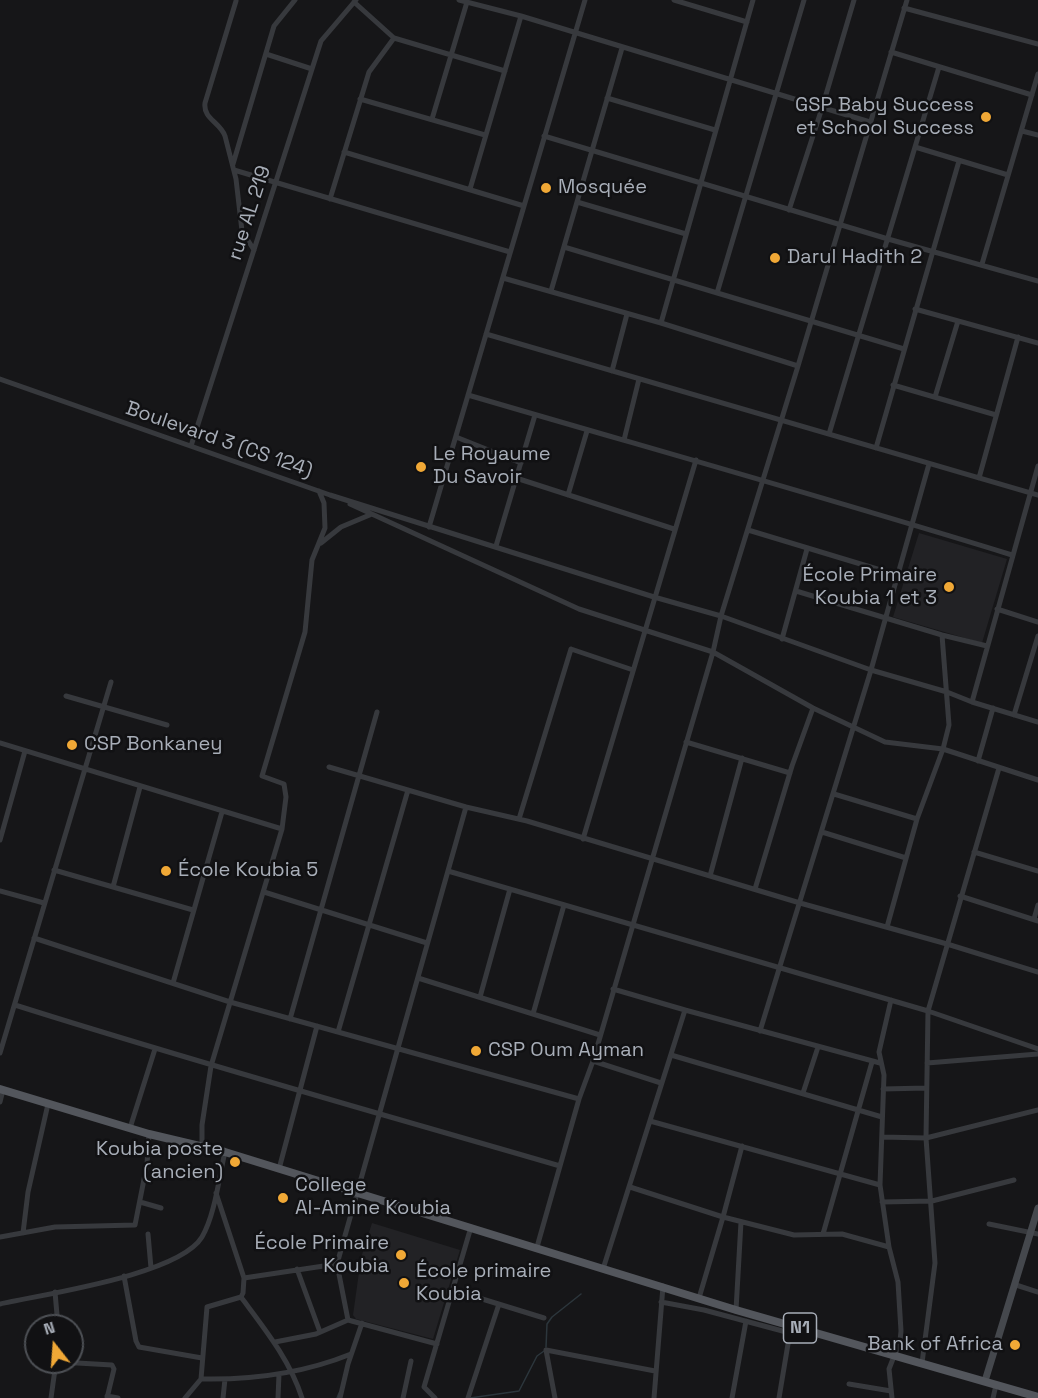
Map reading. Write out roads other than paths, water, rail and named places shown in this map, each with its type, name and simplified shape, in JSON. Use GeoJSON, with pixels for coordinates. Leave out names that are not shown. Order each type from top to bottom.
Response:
{"type":"FeatureCollection","features":[{"type":"Feature","properties":{"kind":"main road","name":"N1"},"geometry":{"type":"LineString","coordinates":[[2,1089],[150,1134],[225,1152],[663,1286],[791,1329],[894,1355],[1038,1397]]}},
{"type":"Feature","properties":{"kind":"street"},"geometry":{"type":"LineString","coordinates":[[234,168],[276,22],[295,0]]}},
{"type":"Feature","properties":{"kind":"street"},"geometry":{"type":"LineString","coordinates":[[459,0],[521,16],[870,122]]}},
{"type":"Feature","properties":{"kind":"street"},"geometry":{"type":"LineString","coordinates":[[429,527],[585,0]]}},
{"type":"Feature","properties":{"kind":"street"},"geometry":{"type":"LineString","coordinates":[[674,0],[747,21]]}},
{"type":"Feature","properties":{"kind":"street"},"geometry":{"type":"LineString","coordinates":[[661,323],[753,0]]}},
{"type":"Feature","properties":{"kind":"street"},"geometry":{"type":"LineString","coordinates":[[717,293],[804,0]]}},
{"type":"Feature","properties":{"kind":"street"},"geometry":{"type":"LineString","coordinates":[[789,210],[854,0]]}},
{"type":"Feature","properties":{"kind":"street"},"geometry":{"type":"LineString","coordinates":[[537,1247],[713,652],[721,616],[764,481],[906,0]]}},
{"type":"Feature","properties":{"kind":"street"},"geometry":{"type":"LineString","coordinates":[[236,1],[204,110],[223,131],[234,168],[242,231],[254,250]]}},
{"type":"Feature","properties":{"kind":"street"},"geometry":{"type":"LineString","coordinates":[[355,1],[394,38],[505,71]]}},
{"type":"Feature","properties":{"kind":"street","name":"rue AL 219"},"geometry":{"type":"LineString","coordinates":[[191,446],[321,41],[355,1]]}},
{"type":"Feature","properties":{"kind":"street"},"geometry":{"type":"LineString","coordinates":[[432,119],[467,2]]}},
{"type":"Feature","properties":{"kind":"street"},"geometry":{"type":"LineString","coordinates":[[904,8],[1038,44]]}},
{"type":"Feature","properties":{"kind":"street"},"geometry":{"type":"LineString","coordinates":[[470,189],[521,16]]}},
{"type":"Feature","properties":{"kind":"street"},"geometry":{"type":"LineString","coordinates":[[330,199],[371,68],[394,38]]}},
{"type":"Feature","properties":{"kind":"street"},"geometry":{"type":"LineString","coordinates":[[551,291],[622,48]]}},
{"type":"Feature","properties":{"kind":"street"},"geometry":{"type":"LineString","coordinates":[[891,52],[1032,95]]}},
{"type":"Feature","properties":{"kind":"street"},"geometry":{"type":"LineString","coordinates":[[266,54],[312,69]]}},
{"type":"Feature","properties":{"kind":"street"},"geometry":{"type":"LineString","coordinates":[[830,435],[939,67]]}},
{"type":"Feature","properties":{"kind":"street"},"geometry":{"type":"LineString","coordinates":[[982,264],[1038,74]]}},
{"type":"Feature","properties":{"kind":"street"},"geometry":{"type":"LineString","coordinates":[[607,98],[715,130]]}},
{"type":"Feature","properties":{"kind":"street"},"geometry":{"type":"LineString","coordinates":[[360,99],[485,135]]}},
{"type":"Feature","properties":{"kind":"street"},"geometry":{"type":"LineString","coordinates":[[1022,130],[1038,135]]}},
{"type":"Feature","properties":{"kind":"street"},"geometry":{"type":"LineString","coordinates":[[544,136],[888,239],[1038,280]]}},
{"type":"Feature","properties":{"kind":"street"},"geometry":{"type":"LineString","coordinates":[[915,147],[1008,175]]}},
{"type":"Feature","properties":{"kind":"street"},"geometry":{"type":"LineString","coordinates":[[344,152],[524,206]]}},
{"type":"Feature","properties":{"kind":"street"},"geometry":{"type":"LineString","coordinates":[[876,448],[959,161]]}},
{"type":"Feature","properties":{"kind":"street"},"geometry":{"type":"LineString","coordinates":[[234,168],[275,183],[510,252]]}},
{"type":"Feature","properties":{"kind":"street"},"geometry":{"type":"LineString","coordinates":[[577,202],[686,234]]}},
{"type":"Feature","properties":{"kind":"street"},"geometry":{"type":"LineString","coordinates":[[564,247],[904,348]]}},
{"type":"Feature","properties":{"kind":"street"},"geometry":{"type":"LineString","coordinates":[[503,278],[661,323],[798,366]]}},
{"type":"Feature","properties":{"kind":"street"},"geometry":{"type":"LineString","coordinates":[[915,309],[1038,343]]}},
{"type":"Feature","properties":{"kind":"street"},"geometry":{"type":"LineString","coordinates":[[612,371],[627,314]]}},
{"type":"Feature","properties":{"kind":"street"},"geometry":{"type":"LineString","coordinates":[[936,397],[958,321]]}},
{"type":"Feature","properties":{"kind":"street"},"geometry":{"type":"LineString","coordinates":[[486,334],[1038,495]]}},
{"type":"Feature","properties":{"kind":"street"},"geometry":{"type":"LineString","coordinates":[[979,478],[1018,337]]}},
{"type":"Feature","properties":{"kind":"street","name":"Boulevard 3 (CS 124)"},"geometry":{"type":"LineString","coordinates":[[0,379],[330,495],[721,616],[871,670],[1038,722]]}},
{"type":"Feature","properties":{"kind":"street"},"geometry":{"type":"LineString","coordinates":[[624,440],[639,379]]}},
{"type":"Feature","properties":{"kind":"street"},"geometry":{"type":"LineString","coordinates":[[893,385],[996,415]]}},
{"type":"Feature","properties":{"kind":"street"},"geometry":{"type":"LineString","coordinates":[[468,395],[587,431],[696,460],[1011,555]]}},
{"type":"Feature","properties":{"kind":"street"},"geometry":{"type":"LineString","coordinates":[[496,546],[535,415]]}},
{"type":"Feature","properties":{"kind":"street"},"geometry":{"type":"LineString","coordinates":[[568,495],[587,431]]}},
{"type":"Feature","properties":{"kind":"street"},"geometry":{"type":"LineString","coordinates":[[456,437],[521,463]]}},
{"type":"Feature","properties":{"kind":"street"},"geometry":{"type":"LineString","coordinates":[[583,839],[696,460]]}},
{"type":"Feature","properties":{"kind":"street"},"geometry":{"type":"LineString","coordinates":[[760,1031],[871,670],[929,464]]}},
{"type":"Feature","properties":{"kind":"street"},"geometry":{"type":"LineString","coordinates":[[972,702],[1011,555],[1038,466]]}},
{"type":"Feature","properties":{"kind":"street"},"geometry":{"type":"LineString","coordinates":[[516,478],[674,528]]}},
{"type":"Feature","properties":{"kind":"street"},"geometry":{"type":"LineString","coordinates":[[202,1146],[202,1125],[211,1066],[282,829],[286,797],[284,784],[262,776],[305,632],[312,560],[326,528],[324,503],[319,491]]}},
{"type":"Feature","properties":{"kind":"street"},"geometry":{"type":"LineString","coordinates":[[330,495],[579,609],[713,652],[813,708],[885,742],[943,749],[1038,780]]}},
{"type":"Feature","properties":{"kind":"street"},"geometry":{"type":"LineString","coordinates":[[318,547],[341,527],[382,511]]}},
{"type":"Feature","properties":{"kind":"street"},"geometry":{"type":"LineString","coordinates":[[748,530],[897,575]]}},
{"type":"Feature","properties":{"kind":"street"},"geometry":{"type":"LineString","coordinates":[[782,639],[807,549]]}},
{"type":"Feature","properties":{"kind":"street"},"geometry":{"type":"LineString","coordinates":[[796,591],[942,635],[987,646]]}},
{"type":"Feature","properties":{"kind":"street"},"geometry":{"type":"LineString","coordinates":[[997,609],[1038,622]]}},
{"type":"Feature","properties":{"kind":"street"},"geometry":{"type":"LineString","coordinates":[[887,927],[917,819],[943,749],[949,725],[942,635]]}},
{"type":"Feature","properties":{"kind":"street"},"geometry":{"type":"LineString","coordinates":[[1014,715],[1038,636]]}},
{"type":"Feature","properties":{"kind":"street"},"geometry":{"type":"LineString","coordinates":[[519,819],[571,649],[633,670]]}},
{"type":"Feature","properties":{"kind":"street"},"geometry":{"type":"LineString","coordinates":[[0,1053],[111,682]]}},
{"type":"Feature","properties":{"kind":"street"},"geometry":{"type":"LineString","coordinates":[[66,696],[166,725]]}},
{"type":"Feature","properties":{"kind":"street"},"geometry":{"type":"LineString","coordinates":[[755,889],[790,773],[813,708]]}},
{"type":"Feature","properties":{"kind":"street"},"geometry":{"type":"LineString","coordinates":[[978,761],[993,708]]}},
{"type":"Feature","properties":{"kind":"street"},"geometry":{"type":"LineString","coordinates":[[290,1019],[377,712]]}},
{"type":"Feature","properties":{"kind":"street"},"geometry":{"type":"LineString","coordinates":[[686,742],[790,773]]}},
{"type":"Feature","properties":{"kind":"street"},"geometry":{"type":"LineString","coordinates":[[0,743],[282,829]]}},
{"type":"Feature","properties":{"kind":"street"},"geometry":{"type":"LineString","coordinates":[[0,840],[3,819],[25,751]]}},
{"type":"Feature","properties":{"kind":"street"},"geometry":{"type":"LineString","coordinates":[[710,876],[742,758]]}},
{"type":"Feature","properties":{"kind":"street"},"geometry":{"type":"LineString","coordinates":[[329,767],[466,807],[519,819],[1038,972]]}},
{"type":"Feature","properties":{"kind":"street"},"geometry":{"type":"LineString","coordinates":[[922,1364],[935,1263],[926,1138],[928,1011],[999,768]]}},
{"type":"Feature","properties":{"kind":"street"},"geometry":{"type":"LineString","coordinates":[[113,886],[140,787]]}},
{"type":"Feature","properties":{"kind":"street"},"geometry":{"type":"LineString","coordinates":[[338,1032],[408,790]]}},
{"type":"Feature","properties":{"kind":"street"},"geometry":{"type":"LineString","coordinates":[[834,794],[917,819]]}},
{"type":"Feature","properties":{"kind":"street"},"geometry":{"type":"LineString","coordinates":[[348,1320],[337,1264],[466,807]]}},
{"type":"Feature","properties":{"kind":"street"},"geometry":{"type":"LineString","coordinates":[[172,983],[222,812]]}},
{"type":"Feature","properties":{"kind":"street"},"geometry":{"type":"LineString","coordinates":[[822,832],[906,858]]}},
{"type":"Feature","properties":{"kind":"street"},"geometry":{"type":"LineString","coordinates":[[974,852],[1038,871]]}},
{"type":"Feature","properties":{"kind":"street"},"geometry":{"type":"LineString","coordinates":[[54,870],[193,910]]}},
{"type":"Feature","properties":{"kind":"street"},"geometry":{"type":"LineString","coordinates":[[448,871],[928,1011],[1038,1049]]}},
{"type":"Feature","properties":{"kind":"street"},"geometry":{"type":"LineString","coordinates":[[480,997],[510,889]]}},
{"type":"Feature","properties":{"kind":"street"},"geometry":{"type":"LineString","coordinates":[[0,891],[44,903]]}},
{"type":"Feature","properties":{"kind":"street"},"geometry":{"type":"LineString","coordinates":[[264,892],[428,943]]}},
{"type":"Feature","properties":{"kind":"street"},"geometry":{"type":"LineString","coordinates":[[960,896],[1036,920],[1038,905]]}},
{"type":"Feature","properties":{"kind":"street"},"geometry":{"type":"LineString","coordinates":[[533,1014],[564,905]]}},
{"type":"Feature","properties":{"kind":"street"},"geometry":{"type":"LineString","coordinates":[[34,938],[230,1002],[579,1099]]}},
{"type":"Feature","properties":{"kind":"street"},"geometry":{"type":"LineString","coordinates":[[418,978],[600,1035]]}},
{"type":"Feature","properties":{"kind":"street"},"geometry":{"type":"LineString","coordinates":[[614,989],[879,1063]]}},
{"type":"Feature","properties":{"kind":"street"},"geometry":{"type":"LineString","coordinates":[[891,1000],[881,1037],[879,1063],[884,1075],[880,1185],[889,1246],[898,1282],[901,1331],[900,1341],[889,1369],[892,1398]]}},
{"type":"Feature","properties":{"kind":"street"},"geometry":{"type":"LineString","coordinates":[[15,1005],[211,1066],[560,1166]]}},
{"type":"Feature","properties":{"kind":"street"},"geometry":{"type":"LineString","coordinates":[[603,1269],[685,1010]]}},
{"type":"Feature","properties":{"kind":"street"},"geometry":{"type":"LineString","coordinates":[[279,1169],[317,1026]]}},
{"type":"Feature","properties":{"kind":"street"},"geometry":{"type":"LineString","coordinates":[[803,1093],[818,1047]]}},
{"type":"Feature","properties":{"kind":"street"},"geometry":{"type":"LineString","coordinates":[[130,1128],[155,1049]]}},
{"type":"Feature","properties":{"kind":"street"},"geometry":{"type":"LineString","coordinates":[[927,1063],[1038,1054]]}},
{"type":"Feature","properties":{"kind":"street"},"geometry":{"type":"LineString","coordinates":[[671,1055],[882,1117]]}},
{"type":"Feature","properties":{"kind":"street"},"geometry":{"type":"LineString","coordinates":[[593,1061],[661,1083]]}},
{"type":"Feature","properties":{"kind":"street"},"geometry":{"type":"LineString","coordinates":[[824,1234],[872,1062]]}},
{"type":"Feature","properties":{"kind":"street"},"geometry":{"type":"LineString","coordinates":[[883,1089],[926,1088]]}},
{"type":"Feature","properties":{"kind":"street"},"geometry":{"type":"LineString","coordinates":[[0,1102],[2,1089]]}},
{"type":"Feature","properties":{"kind":"street"},"geometry":{"type":"LineString","coordinates":[[23,1233],[28,1192],[48,1104]]}},
{"type":"Feature","properties":{"kind":"street"},"geometry":{"type":"LineString","coordinates":[[882,1137],[926,1138],[1038,1110]]}},
{"type":"Feature","properties":{"kind":"street"},"geometry":{"type":"LineString","coordinates":[[650,1121],[880,1185]]}},
{"type":"Feature","properties":{"kind":"street"},"geometry":{"type":"LineString","coordinates":[[0,1237],[55,1227],[135,1225],[147,1164],[150,1134]]}},
{"type":"Feature","properties":{"kind":"street"},"geometry":{"type":"LineString","coordinates":[[699,1298],[742,1146]]}},
{"type":"Feature","properties":{"kind":"street"},"geometry":{"type":"LineString","coordinates":[[0,1304],[124,1276],[151,1268],[184,1253],[201,1239],[209,1220],[225,1152]]}},
{"type":"Feature","properties":{"kind":"street"},"geometry":{"type":"LineString","coordinates":[[882,1202],[932,1201],[1014,1180]]}},
{"type":"Feature","properties":{"kind":"street"},"geometry":{"type":"LineString","coordinates":[[630,1187],[723,1217],[795,1235],[842,1234],[889,1246]]}},
{"type":"Feature","properties":{"kind":"street"},"geometry":{"type":"LineString","coordinates":[[216,1192],[244,1278],[241,1297]]}},
{"type":"Feature","properties":{"kind":"street"},"geometry":{"type":"LineString","coordinates":[[140,1202],[161,1208]]}},
{"type":"Feature","properties":{"kind":"street"},"geometry":{"type":"LineString","coordinates":[[985,1381],[1035,1233],[1038,1208]]}},
{"type":"Feature","properties":{"kind":"street"},"geometry":{"type":"LineString","coordinates":[[736,1310],[741,1222]]}},
{"type":"Feature","properties":{"kind":"street"},"geometry":{"type":"LineString","coordinates":[[989,1224],[1035,1233]]}},
{"type":"Feature","properties":{"kind":"street"},"geometry":{"type":"LineString","coordinates":[[435,1398],[424,1387],[471,1227]]}},
{"type":"Feature","properties":{"kind":"street"},"geometry":{"type":"LineString","coordinates":[[148,1234],[151,1268]]}},
{"type":"Feature","properties":{"kind":"street"},"geometry":{"type":"LineString","coordinates":[[244,1278],[337,1264]]}},
{"type":"Feature","properties":{"kind":"street"},"geometry":{"type":"LineString","coordinates":[[297,1269],[320,1332]]}},
{"type":"Feature","properties":{"kind":"street"},"geometry":{"type":"LineString","coordinates":[[124,1276],[139,1347],[202,1358]]}},
{"type":"Feature","properties":{"kind":"street"},"geometry":{"type":"LineString","coordinates":[[1016,1285],[1038,1292]]}},
{"type":"Feature","properties":{"kind":"street"},"geometry":{"type":"LineString","coordinates":[[654,1398],[663,1286]]}},
{"type":"Feature","properties":{"kind":"street"},"geometry":{"type":"LineString","coordinates":[[453,1290],[544,1318]]}},
{"type":"Feature","properties":{"kind":"street"},"geometry":{"type":"LineString","coordinates":[[55,1292],[57,1314]]}},
{"type":"Feature","properties":{"kind":"street"},"geometry":{"type":"LineString","coordinates":[[185,1398],[201,1379],[207,1307],[241,1297]]}},
{"type":"Feature","properties":{"kind":"street"},"geometry":{"type":"LineString","coordinates":[[241,1297],[275,1342],[295,1379],[302,1398]]}},
{"type":"Feature","properties":{"kind":"street"},"geometry":{"type":"LineString","coordinates":[[661,1302],[791,1329],[779,1398]]}},
{"type":"Feature","properties":{"kind":"street"},"geometry":{"type":"LineString","coordinates":[[468,1398],[499,1304]]}},
{"type":"Feature","properties":{"kind":"street"},"geometry":{"type":"LineString","coordinates":[[275,1342],[320,1332],[348,1320],[437,1344]]}},
{"type":"Feature","properties":{"kind":"street"},"geometry":{"type":"LineString","coordinates":[[732,1398],[746,1321]]}},
{"type":"Feature","properties":{"kind":"street"},"geometry":{"type":"LineString","coordinates":[[340,1398],[351,1354],[362,1323]]}},
{"type":"Feature","properties":{"kind":"street"},"geometry":{"type":"LineString","coordinates":[[555,1398],[546,1350],[656,1371]]}},
{"type":"Feature","properties":{"kind":"street"},"geometry":{"type":"LineString","coordinates":[[201,1379],[279,1374],[326,1364],[351,1354]]}},
{"type":"Feature","properties":{"kind":"street"},"geometry":{"type":"LineString","coordinates":[[403,1398],[411,1361]]}},
{"type":"Feature","properties":{"kind":"street"},"geometry":{"type":"LineString","coordinates":[[84,1363],[112,1365],[114,1369],[107,1397],[118,1398]]}},
{"type":"Feature","properties":{"kind":"street"},"geometry":{"type":"LineString","coordinates":[[51,1398],[54,1374]]}},
{"type":"Feature","properties":{"kind":"street"},"geometry":{"type":"LineString","coordinates":[[278,1398],[279,1374]]}},
{"type":"Feature","properties":{"kind":"street"},"geometry":{"type":"LineString","coordinates":[[223,1398],[225,1379]]}},
{"type":"Feature","properties":{"kind":"street"},"geometry":{"type":"LineString","coordinates":[[849,1384],[891,1391]]}},
{"type":"Feature","properties":{"kind":"street"},"geometry":{"type":"LineString","coordinates":[[993,1398],[996,1385]]}},
{"type":"Feature","properties":{"kind":"waterway"},"geometry":{"type":"LineString","coordinates":[[546,1347],[547,1324],[552,1317],[581,1294]]}},
{"type":"Feature","properties":{"kind":"waterway"},"geometry":{"type":"LineString","coordinates":[[470,1398],[519,1391],[537,1356],[544,1351]]}},
{"type":"Feature","properties":{"kind":"waterway"},"geometry":{"type":"LineString","coordinates":[[337,1398],[339,1393]]}},
{"type":"Feature","properties":{"kind":"place","name":"GSP Baby Success et School Success"},"geometry":{"type":"Point","coordinates":[986,117]}},
{"type":"Feature","properties":{"kind":"place","name":"Mosquée"},"geometry":{"type":"Point","coordinates":[546,188]}},
{"type":"Feature","properties":{"kind":"place","name":"Darul Hadith 2"},"geometry":{"type":"Point","coordinates":[775,258]}},
{"type":"Feature","properties":{"kind":"place","name":"Le Royaume Du Savoir"},"geometry":{"type":"Point","coordinates":[421,467]}},
{"type":"Feature","properties":{"kind":"place","name":"École Primaire Koubia 1 et 3"},"geometry":{"type":"Point","coordinates":[949,587]}},
{"type":"Feature","properties":{"kind":"place","name":"CSP Bonkaney"},"geometry":{"type":"Point","coordinates":[72,745]}},
{"type":"Feature","properties":{"kind":"place","name":"École Koubia 5"},"geometry":{"type":"Point","coordinates":[166,871]}},
{"type":"Feature","properties":{"kind":"place","name":"CSP Oum Ayman"},"geometry":{"type":"Point","coordinates":[476,1051]}},
{"type":"Feature","properties":{"kind":"place","name":"Koubia poste (ancien)"},"geometry":{"type":"Point","coordinates":[235,1162]}},
{"type":"Feature","properties":{"kind":"place","name":"College Al-Amine Koubia"},"geometry":{"type":"Point","coordinates":[283,1198]}},
{"type":"Feature","properties":{"kind":"place","name":"École Primaire Koubia"},"geometry":{"type":"Point","coordinates":[401,1255]}},
{"type":"Feature","properties":{"kind":"place","name":"École primaire Koubia"},"geometry":{"type":"Point","coordinates":[404,1283]}},
{"type":"Feature","properties":{"kind":"place","name":"Bank of Africa"},"geometry":{"type":"Point","coordinates":[1015,1345]}}]}
